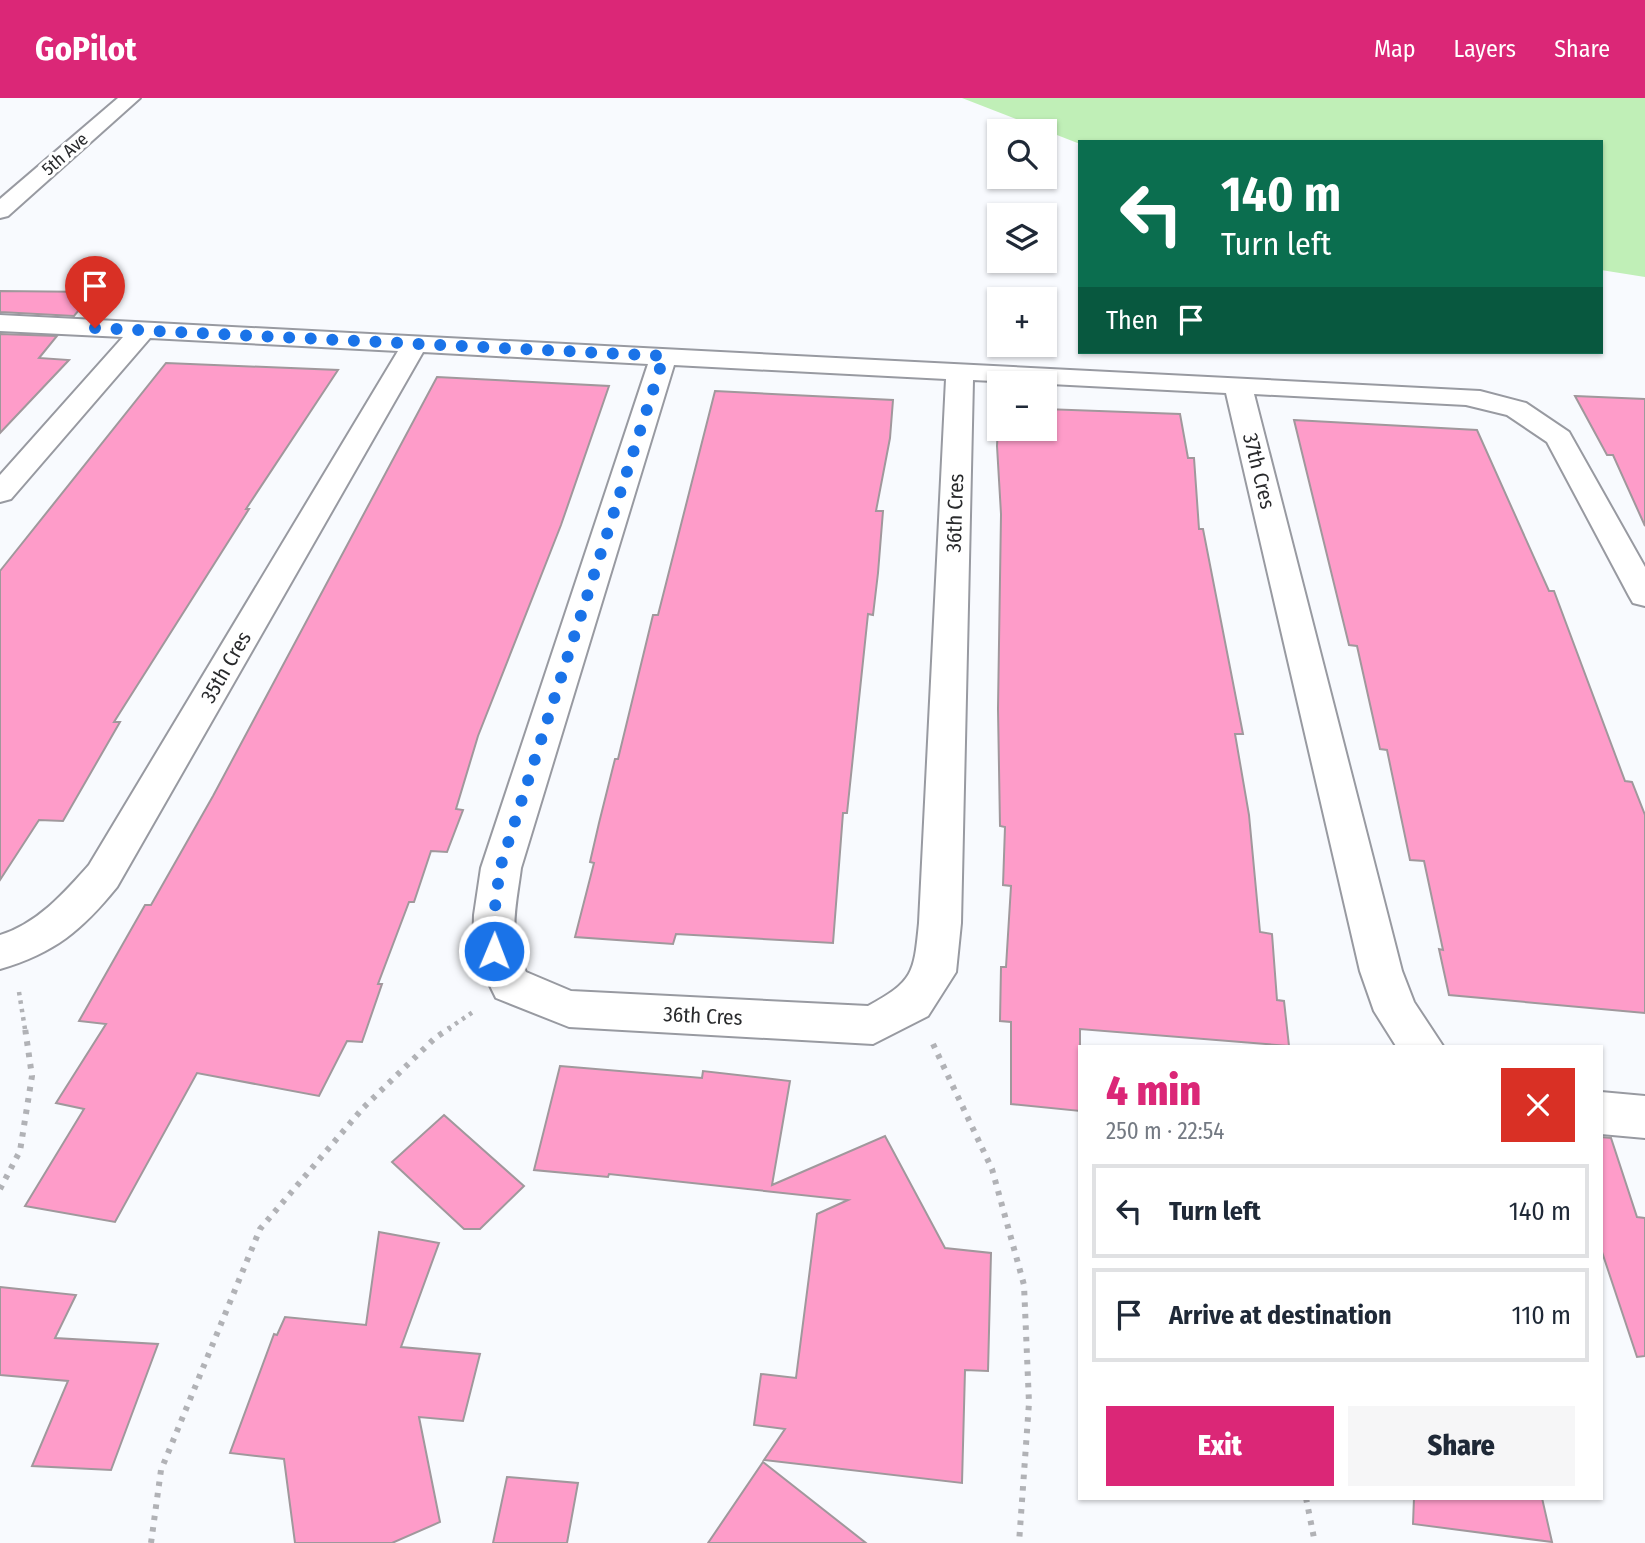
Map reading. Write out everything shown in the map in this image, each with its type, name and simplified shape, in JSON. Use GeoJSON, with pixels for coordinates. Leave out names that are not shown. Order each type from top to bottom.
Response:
{"type":"FeatureCollection","features":[{"type":"Feature","properties":{"kind":"street","name":"5th Ave"},"geometry":{"type":"LineString","coordinates":[[0,211],[130,98]]}},
{"type":"Feature","properties":{"kind":"street"},"geometry":{"type":"LineString","coordinates":[[0,323],[1238,385],[1499,401],[1538,418],[1559,439],[1645,596]]}},
{"type":"Feature","properties":{"kind":"street"},"geometry":{"type":"LineString","coordinates":[[0,493],[143,330]]}},
{"type":"Feature","properties":{"kind":"street","name":"35th Cres"},"geometry":{"type":"LineString","coordinates":[[6,951],[44,936],[72,912],[103,876],[415,344]]}},
{"type":"Feature","properties":{"kind":"street"},"geometry":{"type":"LineString","coordinates":[[511,985],[494,951],[494,915],[500,868],[664,356]]}},
{"type":"Feature","properties":{"kind":"street","name":"36th Cres"},"geometry":{"type":"LineString","coordinates":[[511,985],[569,1009],[873,1025],[914,1003],[935,972],[940,923],[960,371]]}},
{"type":"Feature","properties":{"kind":"street","name":"37th Cres"},"geometry":{"type":"LineString","coordinates":[[1238,385],[1381,971],[1396,1011],[1420,1045]]}},
{"type":"Feature","properties":{"kind":"street"},"geometry":{"type":"LineString","coordinates":[[1603,1113],[1645,1116]]}},
{"type":"Feature","properties":{"kind":"path"},"geometry":{"type":"LineString","coordinates":[[0,1189],[20,1151],[32,1076],[6,951]]}},
{"type":"Feature","properties":{"kind":"path"},"geometry":{"type":"LineString","coordinates":[[152,1543],[161,1470],[260,1229],[363,1108],[435,1038],[511,985]]}},
{"type":"Feature","properties":{"kind":"path"},"geometry":{"type":"LineString","coordinates":[[914,1003],[992,1169],[1024,1285],[1029,1403],[1019,1543]]}},
{"type":"Feature","properties":{"kind":"path"},"geometry":{"type":"LineString","coordinates":[[1306,1500],[1315,1543]]}},
{"type":"Feature","properties":{"kind":"green space"},"geometry":{"type":"Polygon","coordinates":[[[962,98],[1645,98],[1645,277],[1603,270],[1603,140],[1078,140],[1078,143],[1057,135],[1057,119],[1016,119],[962,98]]]}},
{"type":"Feature","properties":{"kind":"building"},"geometry":{"type":"Polygon","coordinates":[[[0,291],[94,292],[74,316],[0,312],[0,291]]]}},
{"type":"Feature","properties":{"kind":"building"},"geometry":{"type":"Polygon","coordinates":[[[0,334],[57,336],[39,358],[69,360],[0,433],[0,334]]]}},
{"type":"Feature","properties":{"kind":"building"},"geometry":{"type":"Polygon","coordinates":[[[166,363],[338,370],[246,509],[249,509],[114,722],[120,722],[63,821],[39,820],[0,880],[0,571],[166,363]]]}},
{"type":"Feature","properties":{"kind":"building"},"geometry":{"type":"Polygon","coordinates":[[[437,377],[609,386],[561,525],[478,736],[456,809],[463,810],[447,852],[431,851],[414,902],[409,902],[378,984],[382,984],[362,1042],[347,1041],[319,1096],[197,1073],[115,1222],[25,1206],[84,1109],[56,1103],[106,1024],[79,1021],[145,905],[151,905],[213,796],[437,377]]]}},
{"type":"Feature","properties":{"kind":"building"},"geometry":{"type":"Polygon","coordinates":[[[715,391],[893,400],[890,438],[876,511],[883,511],[878,573],[873,615],[868,614],[847,813],[843,813],[833,943],[676,934],[673,944],[575,937],[594,863],[590,862],[615,759],[618,759],[653,615],[658,615],[715,391]]]}},
{"type":"Feature","properties":{"kind":"building"},"geometry":{"type":"Polygon","coordinates":[[[1575,396],[1645,399],[1645,526],[1613,455],[1607,455],[1575,396]]]}},
{"type":"Feature","properties":{"kind":"building"},"geometry":{"type":"Polygon","coordinates":[[[1057,409],[1180,414],[1188,458],[1194,458],[1199,529],[1203,529],[1243,734],[1235,734],[1249,815],[1260,932],[1272,934],[1277,1000],[1284,1001],[1289,1045],[1080,1029],[1078,1111],[1011,1104],[1011,1022],[1000,1021],[1001,967],[1006,967],[1011,886],[1003,885],[1005,827],[1000,826],[998,709],[1001,514],[997,441],[1057,441],[1057,409]]]}},
{"type":"Feature","properties":{"kind":"building"},"geometry":{"type":"Polygon","coordinates":[[[1294,420],[1477,430],[1549,591],[1554,591],[1625,781],[1632,782],[1645,815],[1645,1013],[1449,995],[1439,949],[1443,950],[1424,861],[1410,860],[1387,750],[1380,749],[1357,646],[1349,645],[1294,420]]]}},
{"type":"Feature","properties":{"kind":"building"},"geometry":{"type":"Polygon","coordinates":[[[560,1066],[702,1078],[703,1071],[790,1081],[772,1185],[885,1136],[945,1248],[991,1253],[988,1371],[965,1370],[962,1483],[764,1460],[785,1429],[754,1425],[761,1374],[796,1378],[817,1214],[848,1200],[609,1174],[608,1177],[534,1170],[560,1066]]]}},
{"type":"Feature","properties":{"kind":"building"},"geometry":{"type":"Polygon","coordinates":[[[444,1115],[524,1186],[480,1229],[464,1229],[392,1162],[444,1115]]]}},
{"type":"Feature","properties":{"kind":"building"},"geometry":{"type":"Polygon","coordinates":[[[1603,1137],[1611,1138],[1637,1217],[1645,1218],[1645,1356],[1637,1357],[1603,1255],[1603,1137]]]}},
{"type":"Feature","properties":{"kind":"building"},"geometry":{"type":"Polygon","coordinates":[[[379,1232],[439,1243],[401,1347],[480,1354],[463,1421],[419,1417],[440,1522],[392,1543],[295,1543],[284,1459],[230,1453],[274,1334],[277,1335],[285,1317],[366,1325],[379,1232]]]}},
{"type":"Feature","properties":{"kind":"building"},"geometry":{"type":"Polygon","coordinates":[[[0,1287],[76,1295],[55,1338],[158,1344],[111,1470],[32,1466],[68,1381],[0,1375],[0,1287]]]}},
{"type":"Feature","properties":{"kind":"building"},"geometry":{"type":"Polygon","coordinates":[[[763,1462],[866,1543],[708,1543],[763,1462]]]}},
{"type":"Feature","properties":{"kind":"building"},"geometry":{"type":"Polygon","coordinates":[[[507,1477],[578,1483],[567,1543],[493,1543],[507,1477]]]}},
{"type":"Feature","properties":{"kind":"building"},"geometry":{"type":"Polygon","coordinates":[[[1414,1500],[1542,1500],[1552,1542],[1413,1524],[1414,1500]]]}},
{"type":"Feature","properties":{"kind":"route"},"geometry":{"type":"LineString","coordinates":[[95,328],[664,356],[500,868],[494,915],[494,951]]}}]}
